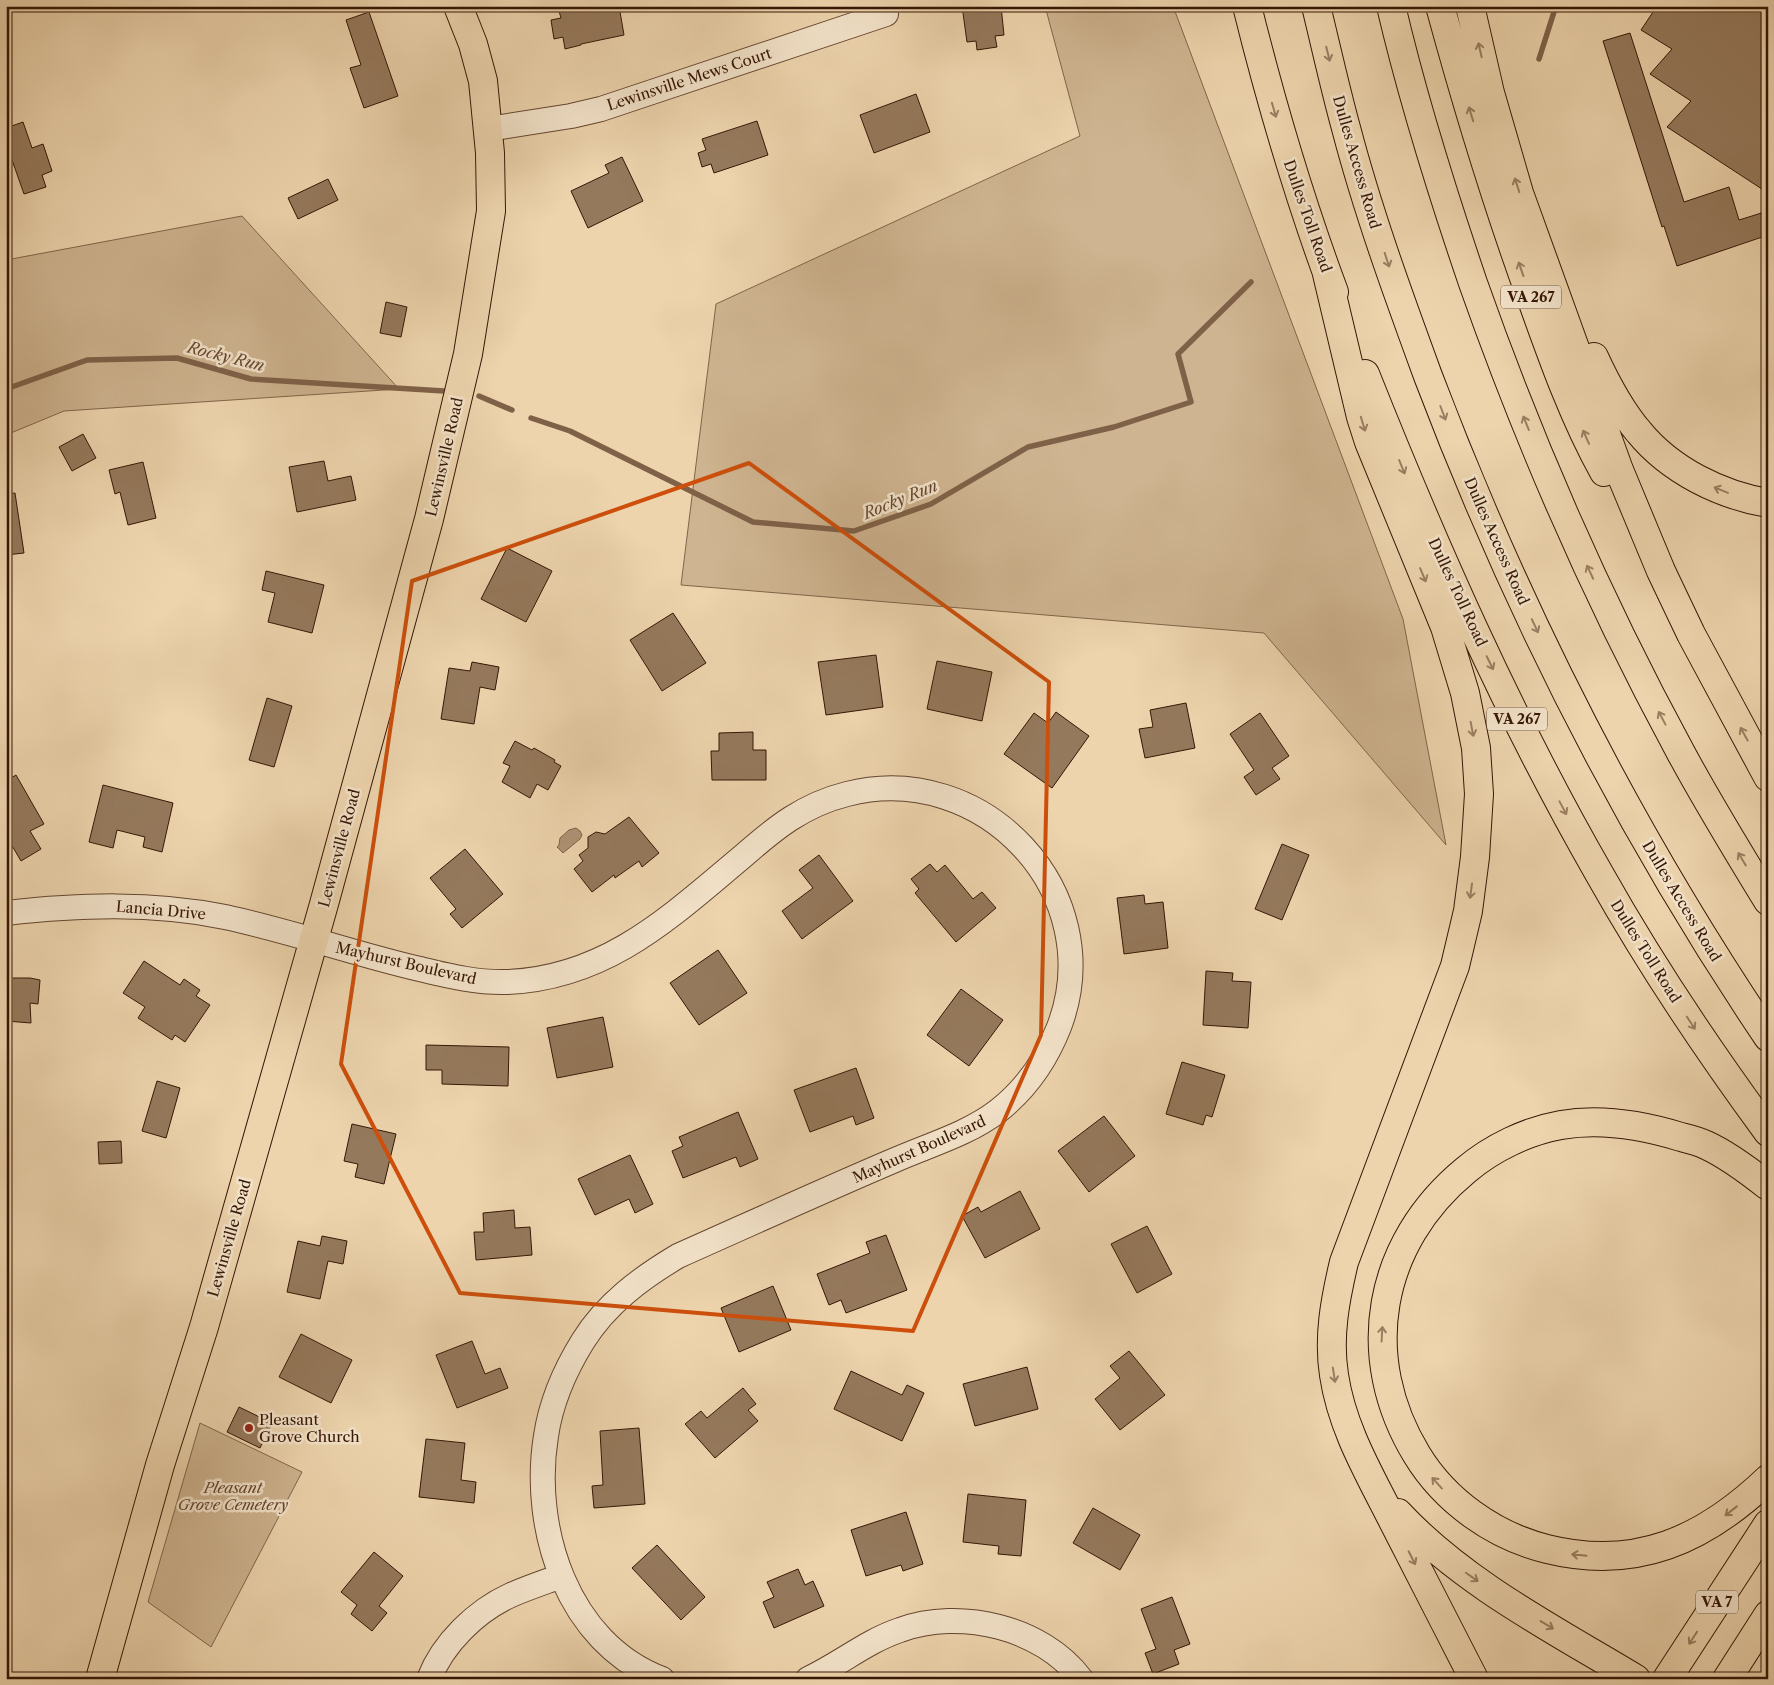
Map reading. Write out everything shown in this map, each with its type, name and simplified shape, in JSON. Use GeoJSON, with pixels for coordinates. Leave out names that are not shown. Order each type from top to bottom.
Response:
{"type":"FeatureCollection","features":[{"type":"Feature","properties":{"kind":"main road","name":"Lewinsville Road"},"geometry":{"type":"LineString","coordinates":[[100,1679],[160,1465],[207,1318],[324,904],[429,519],[468,354],[491,211],[490,154],[483,82],[473,44],[458,6]]}},
{"type":"Feature","properties":{"kind":"main road"},"geometry":{"type":"LineString","coordinates":[[1240,6],[1261,63]]}},
{"type":"Feature","properties":{"kind":"main road","name":"Dulles Toll Road"},"geometry":{"type":"LineString","coordinates":[[1249,6],[1261,63],[1288,157],[1328,274],[1411,488],[1462,602],[1536,757],[1600,876],[1697,1032],[1768,1132]]}},
{"type":"Feature","properties":{"kind":"main road","name":"Dulles Access Road"},"geometry":{"type":"LineString","coordinates":[[1316,6],[1345,127],[1388,267],[1451,436],[1478,501],[1568,696],[1614,784],[1686,909],[1768,1037]]}},
{"type":"Feature","properties":{"kind":"main road"},"geometry":{"type":"LineString","coordinates":[[1392,6],[1401,48],[1424,131],[1464,258],[1504,370],[1570,528],[1672,737],[1710,806],[1768,901]]}},
{"type":"Feature","properties":{"kind":"main road","name":"VA 267"},"geometry":{"type":"LineString","coordinates":[[1440,6],[1491,181],[1552,357],[1596,458],[1661,571]]}},
{"type":"Feature","properties":{"kind":"main road","name":"VA 267"},"geometry":{"type":"LineString","coordinates":[[1470,6],[1499,128],[1532,231],[1619,470],[1661,571],[1691,634],[1768,777]]}},
{"type":"Feature","properties":{"kind":"main road"},"geometry":{"type":"LineString","coordinates":[[1532,231],[1606,384],[1639,433],[1669,460],[1709,485],[1732,494],[1768,503]]}},
{"type":"Feature","properties":{"kind":"main road"},"geometry":{"type":"LineString","coordinates":[[1328,274],[1361,417],[1369,442],[1445,627],[1466,693],[1476,748],[1479,794],[1474,866],[1468,911],[1455,966],[1351,1240],[1336,1299],[1332,1340],[1334,1376],[1349,1430],[1360,1456],[1474,1679]]}},
{"type":"Feature","properties":{"kind":"main road"},"geometry":{"type":"LineString","coordinates":[[1768,1186],[1746,1169],[1705,1144],[1628,1124],[1590,1122],[1559,1125],[1530,1134],[1498,1148],[1474,1163],[1450,1183],[1423,1214],[1402,1250],[1386,1296],[1382,1346],[1389,1394],[1397,1418],[1408,1441],[1436,1483],[1455,1501],[1489,1525],[1537,1547],[1592,1556],[1611,1556],[1651,1550],[1694,1534],[1721,1518],[1768,1479]]}},
{"type":"Feature","properties":{"kind":"main road"},"geometry":{"type":"LineString","coordinates":[[1374,1483],[1408,1524],[1456,1566],[1531,1615],[1636,1679]]}},
{"type":"Feature","properties":{"kind":"main road","name":"VA 7"},"geometry":{"type":"LineString","coordinates":[[1667,1679],[1768,1524]]}},
{"type":"Feature","properties":{"kind":"main road"},"geometry":{"type":"LineString","coordinates":[[1727,1679],[1768,1615]]}},
{"type":"Feature","properties":{"kind":"street","name":"Lewinsville Mews Court"},"geometry":{"type":"LineString","coordinates":[[488,129],[571,116],[601,109],[886,14]]}},
{"type":"Feature","properties":{"kind":"street","name":"Mayhurst Boulevard"},"geometry":{"type":"LineString","coordinates":[[313,940],[387,962],[469,981],[507,982],[543,978],[578,969],[610,956],[642,937],[676,912],[766,835],[791,817],[819,803],[848,794],[879,789],[907,789],[936,794],[963,804],[988,817],[1012,835],[1031,855],[1047,878],[1060,905],[1070,964],[1068,994],[1062,1020],[1051,1048],[1036,1072],[1018,1094],[996,1113],[973,1127],[678,1256],[648,1274],[597,1322],[567,1369],[554,1400],[546,1434],[542,1466],[542,1498],[547,1531],[561,1576],[574,1603],[592,1627],[610,1646],[632,1663],[662,1679]]}},
{"type":"Feature","properties":{"kind":"street","name":"Lancia Drive"},"geometry":{"type":"LineString","coordinates":[[6,914],[54,908],[92,906],[180,909],[226,917],[313,940]]}},
{"type":"Feature","properties":{"kind":"street"},"geometry":{"type":"LineString","coordinates":[[429,1679],[446,1649],[465,1626],[487,1609],[510,1596],[561,1576]]}},
{"type":"Feature","properties":{"kind":"street"},"geometry":{"type":"LineString","coordinates":[[808,1679],[875,1641],[900,1630],[928,1623],[954,1620],[1000,1627],[1036,1642],[1057,1655],[1082,1679]]}},
{"type":"Feature","properties":{"kind":"highlighted area"},"geometry":{"type":"Polygon","coordinates":[[[749,463],[1049,682],[1041,1035],[913,1331],[460,1293],[341,1064],[412,581],[749,463]]]}},
{"type":"Feature","properties":{"kind":"green space"},"geometry":{"type":"Polygon","coordinates":[[[1045,6],[1173,6],[1403,619],[1446,845],[1264,633],[681,585],[716,304],[1080,136],[1045,6]]]}},
{"type":"Feature","properties":{"kind":"green space"},"geometry":{"type":"Polygon","coordinates":[[[242,216],[399,389],[64,411],[6,435],[6,260],[242,216]]]}},
{"type":"Feature","properties":{"kind":"green space","name":"Pleasant Grove Cemetery"},"geometry":{"type":"Polygon","coordinates":[[[200,1423],[302,1472],[211,1647],[148,1602],[200,1423]]]}},
{"type":"Feature","properties":{"kind":"shaded area"},"geometry":{"type":"Polygon","coordinates":[[[576,828],[582,835],[580,839],[563,853],[557,847],[560,838],[569,830],[576,828]]]}},
{"type":"Feature","properties":{"kind":"building"},"geometry":{"type":"Polygon","coordinates":[[[585,6],[619,6],[624,35],[565,49],[563,37],[554,39],[551,20],[561,18],[559,11],[585,6]]]}},
{"type":"Feature","properties":{"kind":"building"},"geometry":{"type":"Polygon","coordinates":[[[962,6],[1001,6],[1004,35],[995,36],[997,47],[977,50],[976,41],[967,42],[962,6]]]}},
{"type":"Feature","properties":{"kind":"building"},"geometry":{"type":"Polygon","coordinates":[[[1657,6],[1768,6],[1768,193],[1667,127],[1691,101],[1650,74],[1672,49],[1641,30],[1657,6]]]}},
{"type":"Feature","properties":{"kind":"building"},"geometry":{"type":"Polygon","coordinates":[[[369,12],[398,96],[364,108],[350,68],[361,65],[346,20],[369,12]]]}},
{"type":"Feature","properties":{"kind":"building"},"geometry":{"type":"Polygon","coordinates":[[[1630,33],[1684,202],[1729,187],[1739,220],[1768,211],[1768,235],[1677,266],[1664,226],[1662,227],[1603,41],[1630,33]]]}},
{"type":"Feature","properties":{"kind":"building"},"geometry":{"type":"Polygon","coordinates":[[[916,94],[930,132],[874,153],[860,115],[916,94]]]}},
{"type":"Feature","properties":{"kind":"building"},"geometry":{"type":"Polygon","coordinates":[[[757,121],[768,155],[714,173],[711,164],[702,167],[698,153],[706,150],[702,139],[757,121]]]}},
{"type":"Feature","properties":{"kind":"building"},"geometry":{"type":"Polygon","coordinates":[[[23,122],[32,148],[43,144],[52,171],[42,175],[46,187],[24,194],[6,143],[6,128],[23,122]]]}},
{"type":"Feature","properties":{"kind":"building"},"geometry":{"type":"Polygon","coordinates":[[[622,157],[643,201],[588,228],[571,191],[609,173],[605,165],[622,157]]]}},
{"type":"Feature","properties":{"kind":"building"},"geometry":{"type":"Polygon","coordinates":[[[328,179],[338,200],[298,219],[288,198],[328,179]]]}},
{"type":"Feature","properties":{"kind":"building"},"geometry":{"type":"Polygon","coordinates":[[[386,302],[407,307],[401,337],[380,333],[386,302]]]}},
{"type":"Feature","properties":{"kind":"building"},"geometry":{"type":"Polygon","coordinates":[[[83,434],[96,458],[72,471],[59,447],[83,434]]]}},
{"type":"Feature","properties":{"kind":"building"},"geometry":{"type":"Polygon","coordinates":[[[324,461],[328,481],[351,476],[356,500],[297,512],[289,467],[324,461]]]}},
{"type":"Feature","properties":{"kind":"building"},"geometry":{"type":"Polygon","coordinates":[[[143,462],[156,518],[128,525],[120,492],[115,494],[109,470],[143,462]]]}},
{"type":"Feature","properties":{"kind":"building"},"geometry":{"type":"Polygon","coordinates":[[[15,493],[24,553],[6,555],[6,494],[15,493]]]}},
{"type":"Feature","properties":{"kind":"building"},"geometry":{"type":"Polygon","coordinates":[[[507,548],[552,571],[526,622],[481,599],[507,548]]]}},
{"type":"Feature","properties":{"kind":"building"},"geometry":{"type":"Polygon","coordinates":[[[266,571],[324,585],[312,633],[268,622],[275,593],[262,590],[266,571]]]}},
{"type":"Feature","properties":{"kind":"building"},"geometry":{"type":"Polygon","coordinates":[[[673,613],[706,663],[662,691],[630,640],[673,613]]]}},
{"type":"Feature","properties":{"kind":"building"},"geometry":{"type":"Polygon","coordinates":[[[876,655],[883,707],[826,715],[818,662],[876,655]]]}},
{"type":"Feature","properties":{"kind":"building"},"geometry":{"type":"Polygon","coordinates":[[[937,661],[992,672],[982,721],[927,709],[937,661]]]}},
{"type":"Feature","properties":{"kind":"building"},"geometry":{"type":"Polygon","coordinates":[[[472,662],[499,667],[495,690],[480,687],[474,724],[441,719],[449,668],[470,671],[472,662]]]}},
{"type":"Feature","properties":{"kind":"building"},"geometry":{"type":"Polygon","coordinates":[[[267,698],[292,706],[274,767],[249,760],[267,698]]]}},
{"type":"Feature","properties":{"kind":"building"},"geometry":{"type":"Polygon","coordinates":[[[1186,703],[1195,748],[1145,758],[1139,729],[1153,727],[1150,710],[1186,703]]]}},
{"type":"Feature","properties":{"kind":"building"},"geometry":{"type":"Polygon","coordinates":[[[1056,712],[1089,736],[1052,788],[1004,754],[1034,713],[1048,723],[1056,712]]]}},
{"type":"Feature","properties":{"kind":"building"},"geometry":{"type":"Polygon","coordinates":[[[1260,713],[1289,756],[1272,768],[1280,779],[1256,795],[1244,777],[1254,770],[1230,734],[1260,713]]]}},
{"type":"Feature","properties":{"kind":"building"},"geometry":{"type":"Polygon","coordinates":[[[753,732],[753,750],[766,750],[766,780],[712,780],[711,751],[719,751],[719,733],[753,732]]]}},
{"type":"Feature","properties":{"kind":"building"},"geometry":{"type":"Polygon","coordinates":[[[515,741],[532,750],[534,748],[555,760],[554,762],[561,766],[548,790],[537,784],[530,798],[502,782],[510,766],[503,763],[515,741]]]}},
{"type":"Feature","properties":{"kind":"building"},"geometry":{"type":"Polygon","coordinates":[[[16,775],[44,824],[30,831],[41,849],[21,861],[11,844],[6,847],[6,781],[16,775]]]}},
{"type":"Feature","properties":{"kind":"building"},"geometry":{"type":"Polygon","coordinates":[[[103,785],[173,803],[162,852],[143,847],[145,837],[117,830],[113,848],[89,842],[103,785]]]}},
{"type":"Feature","properties":{"kind":"building"},"geometry":{"type":"Polygon","coordinates":[[[629,817],[659,853],[642,867],[639,861],[615,878],[614,875],[592,892],[574,869],[583,861],[579,855],[588,848],[588,837],[596,832],[605,834],[629,817]]]}},
{"type":"Feature","properties":{"kind":"building"},"geometry":{"type":"Polygon","coordinates":[[[1282,844],[1309,855],[1282,920],[1255,909],[1282,844]]]}},
{"type":"Feature","properties":{"kind":"building"},"geometry":{"type":"Polygon","coordinates":[[[465,849],[503,894],[462,928],[450,914],[456,909],[430,878],[465,849]]]}},
{"type":"Feature","properties":{"kind":"building"},"geometry":{"type":"Polygon","coordinates":[[[819,855],[853,901],[802,939],[782,911],[813,888],[799,870],[819,855]]]}},
{"type":"Feature","properties":{"kind":"building"},"geometry":{"type":"Polygon","coordinates":[[[930,864],[937,872],[945,865],[973,899],[982,892],[996,908],[956,942],[915,893],[919,889],[911,879],[930,864]]]}},
{"type":"Feature","properties":{"kind":"building"},"geometry":{"type":"Polygon","coordinates":[[[1144,895],[1145,904],[1163,902],[1168,948],[1124,954],[1117,898],[1144,895]]]}},
{"type":"Feature","properties":{"kind":"building"},"geometry":{"type":"Polygon","coordinates":[[[718,950],[747,993],[699,1025],[670,983],[718,950]]]}},
{"type":"Feature","properties":{"kind":"building"},"geometry":{"type":"Polygon","coordinates":[[[144,961],[180,985],[184,979],[200,990],[196,996],[210,1005],[185,1042],[175,1035],[172,1040],[138,1018],[145,1007],[123,993],[144,961]]]}},
{"type":"Feature","properties":{"kind":"building"},"geometry":{"type":"Polygon","coordinates":[[[1206,971],[1233,973],[1232,981],[1251,982],[1248,1028],[1203,1025],[1206,971]]]}},
{"type":"Feature","properties":{"kind":"building"},"geometry":{"type":"Polygon","coordinates":[[[6,978],[40,980],[38,1004],[30,1003],[31,1023],[6,1021],[6,978]]]}},
{"type":"Feature","properties":{"kind":"building"},"geometry":{"type":"Polygon","coordinates":[[[961,989],[1003,1020],[969,1066],[927,1035],[961,989]]]}},
{"type":"Feature","properties":{"kind":"building"},"geometry":{"type":"Polygon","coordinates":[[[603,1017],[613,1067],[557,1078],[547,1028],[603,1017]]]}},
{"type":"Feature","properties":{"kind":"building"},"geometry":{"type":"Polygon","coordinates":[[[426,1045],[509,1047],[508,1086],[442,1084],[442,1070],[426,1070],[426,1045]]]}},
{"type":"Feature","properties":{"kind":"building"},"geometry":{"type":"Polygon","coordinates":[[[1182,1062],[1225,1075],[1212,1117],[1206,1115],[1203,1125],[1166,1114],[1182,1062]]]}},
{"type":"Feature","properties":{"kind":"building"},"geometry":{"type":"Polygon","coordinates":[[[856,1068],[874,1118],[856,1125],[853,1116],[810,1132],[794,1090],[856,1068]]]}},
{"type":"Feature","properties":{"kind":"building"},"geometry":{"type":"Polygon","coordinates":[[[157,1081],[180,1088],[166,1138],[142,1131],[157,1081]]]}},
{"type":"Feature","properties":{"kind":"building"},"geometry":{"type":"Polygon","coordinates":[[[738,1112],[758,1159],[740,1167],[736,1157],[683,1178],[672,1151],[683,1146],[679,1137],[738,1112]]]}},
{"type":"Feature","properties":{"kind":"building"},"geometry":{"type":"Polygon","coordinates":[[[1104,1116],[1135,1156],[1089,1192],[1058,1151],[1104,1116]]]}},
{"type":"Feature","properties":{"kind":"building"},"geometry":{"type":"Polygon","coordinates":[[[352,1124],[396,1134],[384,1184],[355,1177],[358,1164],[344,1161],[352,1124]]]}},
{"type":"Feature","properties":{"kind":"building"},"geometry":{"type":"Polygon","coordinates":[[[121,1141],[122,1163],[99,1164],[98,1142],[121,1141]]]}},
{"type":"Feature","properties":{"kind":"building"},"geometry":{"type":"Polygon","coordinates":[[[630,1155],[653,1204],[635,1213],[629,1199],[595,1215],[578,1179],[630,1155]]]}},
{"type":"Feature","properties":{"kind":"building"},"geometry":{"type":"Polygon","coordinates":[[[1020,1191],[1040,1229],[985,1258],[962,1216],[978,1207],[981,1212],[1020,1191]]]}},
{"type":"Feature","properties":{"kind":"building"},"geometry":{"type":"Polygon","coordinates":[[[514,1210],[515,1228],[530,1227],[532,1255],[476,1260],[474,1232],[484,1232],[483,1213],[514,1210]]]}},
{"type":"Feature","properties":{"kind":"building"},"geometry":{"type":"Polygon","coordinates":[[[1147,1226],[1172,1274],[1137,1293],[1111,1244],[1147,1226]]]}},
{"type":"Feature","properties":{"kind":"building"},"geometry":{"type":"Polygon","coordinates":[[[886,1235],[907,1290],[846,1313],[841,1300],[829,1305],[817,1274],[870,1253],[866,1242],[886,1235]]]}},
{"type":"Feature","properties":{"kind":"building"},"geometry":{"type":"Polygon","coordinates":[[[322,1236],[347,1241],[343,1264],[328,1261],[320,1299],[287,1292],[298,1241],[320,1246],[322,1236]]]}},
{"type":"Feature","properties":{"kind":"building"},"geometry":{"type":"Polygon","coordinates":[[[773,1286],[791,1330],[739,1352],[721,1308],[773,1286]]]}},
{"type":"Feature","properties":{"kind":"building"},"geometry":{"type":"Polygon","coordinates":[[[301,1334],[352,1360],[331,1403],[279,1377],[301,1334]]]}},
{"type":"Feature","properties":{"kind":"building"},"geometry":{"type":"Polygon","coordinates":[[[472,1341],[485,1374],[500,1368],[508,1388],[457,1408],[436,1355],[472,1341]]]}},
{"type":"Feature","properties":{"kind":"building"},"geometry":{"type":"Polygon","coordinates":[[[1129,1351],[1165,1395],[1120,1430],[1095,1399],[1120,1378],[1110,1366],[1129,1351]]]}},
{"type":"Feature","properties":{"kind":"building"},"geometry":{"type":"Polygon","coordinates":[[[1027,1367],[1038,1409],[975,1426],[963,1384],[1027,1367]]]}},
{"type":"Feature","properties":{"kind":"building"},"geometry":{"type":"Polygon","coordinates":[[[851,1371],[902,1395],[907,1385],[924,1393],[902,1441],[834,1409],[851,1371]]]}},
{"type":"Feature","properties":{"kind":"building"},"geometry":{"type":"Polygon","coordinates":[[[743,1388],[756,1404],[748,1410],[758,1421],[715,1458],[685,1424],[701,1411],[707,1418],[743,1388]]]}},
{"type":"Feature","properties":{"kind":"building","name":"Pleasant Grove Church"},"geometry":{"type":"Polygon","coordinates":[[[239,1407],[272,1423],[260,1448],[227,1432],[239,1407]]]}},
{"type":"Feature","properties":{"kind":"building"},"geometry":{"type":"Polygon","coordinates":[[[639,1428],[645,1504],[594,1508],[592,1486],[603,1485],[600,1431],[639,1428]]]}},
{"type":"Feature","properties":{"kind":"building"},"geometry":{"type":"Polygon","coordinates":[[[426,1439],[465,1443],[461,1480],[476,1482],[474,1503],[419,1497],[426,1439]]]}},
{"type":"Feature","properties":{"kind":"building"},"geometry":{"type":"Polygon","coordinates":[[[968,1494],[1026,1500],[1021,1556],[998,1554],[999,1546],[963,1542],[968,1494]]]}},
{"type":"Feature","properties":{"kind":"building"},"geometry":{"type":"Polygon","coordinates":[[[1093,1508],[1140,1535],[1120,1570],[1073,1543],[1093,1508]]]}},
{"type":"Feature","properties":{"kind":"building"},"geometry":{"type":"Polygon","coordinates":[[[906,1512],[923,1564],[903,1571],[901,1565],[866,1576],[851,1530],[906,1512]]]}},
{"type":"Feature","properties":{"kind":"building"},"geometry":{"type":"Polygon","coordinates":[[[657,1545],[705,1597],[681,1620],[632,1568],[657,1545]]]}},
{"type":"Feature","properties":{"kind":"building"},"geometry":{"type":"Polygon","coordinates":[[[374,1552],[403,1576],[379,1606],[387,1613],[372,1631],[351,1614],[357,1605],[341,1592],[374,1552]]]}},
{"type":"Feature","properties":{"kind":"building"},"geometry":{"type":"Polygon","coordinates":[[[798,1569],[805,1585],[813,1581],[824,1606],[774,1628],[763,1602],[774,1597],[767,1582],[798,1569]]]}},
{"type":"Feature","properties":{"kind":"building"},"geometry":{"type":"Polygon","coordinates":[[[1172,1597],[1190,1644],[1174,1650],[1179,1664],[1153,1674],[1145,1653],[1156,1649],[1141,1609],[1172,1597]]]}},
{"type":"Feature","properties":{"kind":"waterway","name":"Rocky Run"},"geometry":{"type":"LineString","coordinates":[[1539,59],[1554,12],[1558,6]]}},
{"type":"Feature","properties":{"kind":"waterway","name":"Rocky Run"},"geometry":{"type":"LineString","coordinates":[[531,418],[570,431],[753,522],[854,531],[931,504],[1028,447],[1114,427],[1191,402],[1178,354],[1251,282]]}},
{"type":"Feature","properties":{"kind":"waterway","name":"Rocky Run"},"geometry":{"type":"LineString","coordinates":[[6,389],[87,360],[177,358],[251,379],[444,391]]}},
{"type":"Feature","properties":{"kind":"waterway","name":"Rocky Run"},"geometry":{"type":"LineString","coordinates":[[479,396],[512,410]]}},
{"type":"Feature","properties":{"kind":"place","name":"Pleasant Grove Church"},"geometry":{"type":"Point","coordinates":[249,1428]}}]}
